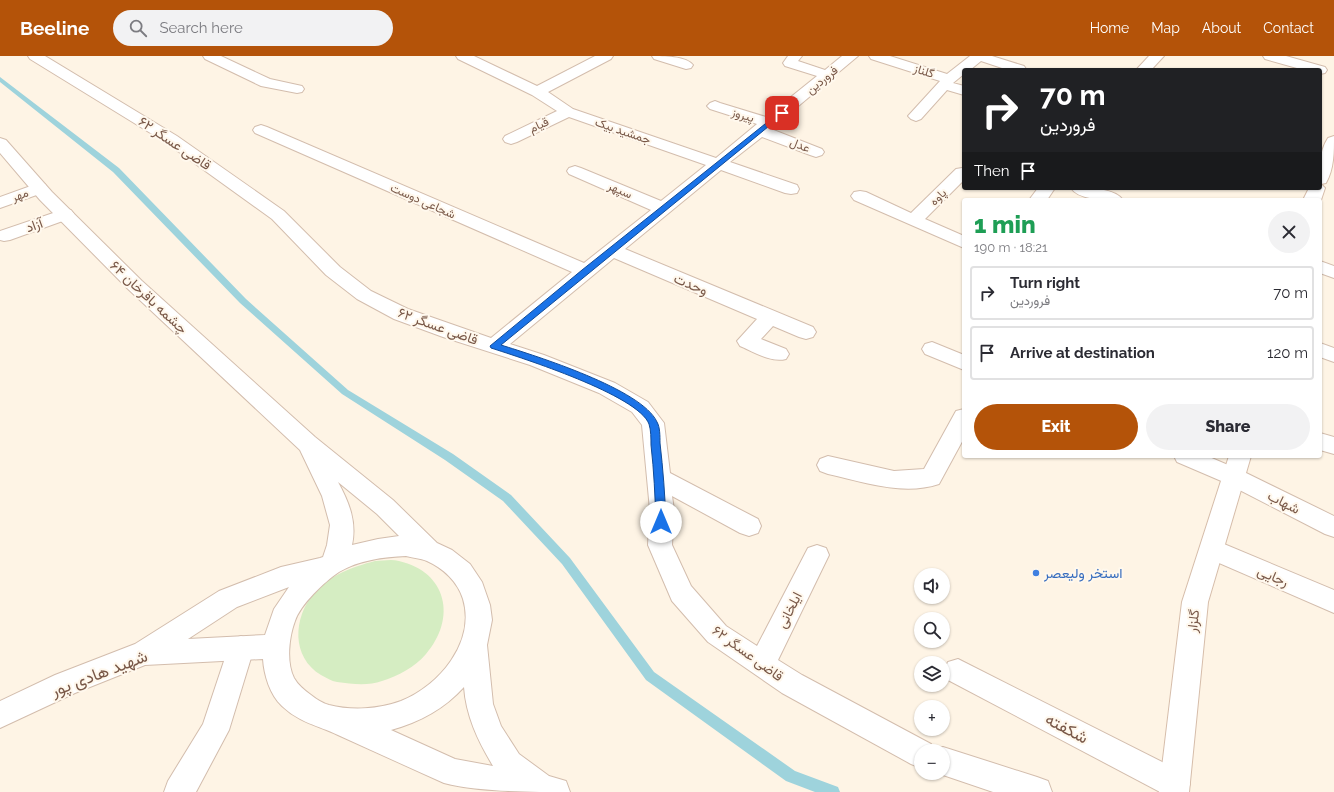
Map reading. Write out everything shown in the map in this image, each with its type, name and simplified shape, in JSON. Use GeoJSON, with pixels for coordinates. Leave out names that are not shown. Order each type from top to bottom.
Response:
{"type":"FeatureCollection","features":[{"type":"Feature","properties":{"kind":"street","name":"قاضی عسگر ۶۲"},"geometry":{"type":"LineString","coordinates":[[35,56],[172,139],[278,215],[333,270],[364,295],[401,314],[450,332],[537,360],[607,388],[640,407],[653,423],[662,510],[660,545],[681,593],[717,634],[792,684],[914,750]]}},
{"type":"Feature","properties":{"kind":"street"},"geometry":{"type":"LineString","coordinates":[[210,56],[266,83],[297,89]]}},
{"type":"Feature","properties":{"kind":"street","name":"جمشید بیک"},"geometry":{"type":"LineString","coordinates":[[464,56],[537,92],[568,112],[791,189]]}},
{"type":"Feature","properties":{"kind":"street"},"geometry":{"type":"LineString","coordinates":[[537,92],[606,56]]}},
{"type":"Feature","properties":{"kind":"street"},"geometry":{"type":"LineString","coordinates":[[659,56],[686,65]]}},
{"type":"Feature","properties":{"kind":"street"},"geometry":{"type":"LineString","coordinates":[[795,56],[790,63],[828,75]]}},
{"type":"Feature","properties":{"kind":"street","name":"فروردین"},"geometry":{"type":"LineString","coordinates":[[494,346],[852,56]]}},
{"type":"Feature","properties":{"kind":"street","name":"گلناز"},"geometry":{"type":"LineString","coordinates":[[876,56],[946,82]]}},
{"type":"Feature","properties":{"kind":"street"},"geometry":{"type":"LineString","coordinates":[[979,56],[1016,68]]}},
{"type":"Feature","properties":{"kind":"street","name":"گلناز"},"geometry":{"type":"LineString","coordinates":[[964,68],[979,56]]}},
{"type":"Feature","properties":{"kind":"street"},"geometry":{"type":"LineString","coordinates":[[1146,68],[1156,56]]}},
{"type":"Feature","properties":{"kind":"street"},"geometry":{"type":"LineString","coordinates":[[1270,56],[1296,59],[1316,68]]}},
{"type":"Feature","properties":{"kind":"street","name":"گلناز"},"geometry":{"type":"LineString","coordinates":[[916,116],[946,82],[962,69]]}},
{"type":"Feature","properties":{"kind":"street"},"geometry":{"type":"LineString","coordinates":[[1322,71],[1334,74]]}},
{"type":"Feature","properties":{"kind":"street"},"geometry":{"type":"LineString","coordinates":[[946,82],[962,90]]}},
{"type":"Feature","properties":{"kind":"street","name":"پیروز"},"geometry":{"type":"LineString","coordinates":[[715,106],[766,127]]}},
{"type":"Feature","properties":{"kind":"street","name":"قیام"},"geometry":{"type":"LineString","coordinates":[[511,140],[568,112]]}},
{"type":"Feature","properties":{"kind":"street","name":"عدل"},"geometry":{"type":"LineString","coordinates":[[766,127],[816,152]]}},
{"type":"Feature","properties":{"kind":"street","name":"شجاعی دوست"},"geometry":{"type":"LineString","coordinates":[[261,130],[585,271]]}},
{"type":"Feature","properties":{"kind":"street"},"geometry":{"type":"LineString","coordinates":[[1322,174],[1334,141]]}},
{"type":"Feature","properties":{"kind":"street","name":"چشمه باقرخان ۶۴"},"geometry":{"type":"LineString","coordinates":[[0,144],[39,188],[135,285],[307,443],[385,507],[429,551]]}},
{"type":"Feature","properties":{"kind":"street","name":"سپهر"},"geometry":{"type":"LineString","coordinates":[[575,172],[664,209]]}},
{"type":"Feature","properties":{"kind":"street","name":"پاوه"},"geometry":{"type":"LineString","coordinates":[[914,220],[962,173]]}},
{"type":"Feature","properties":{"kind":"street","name":"مهر"},"geometry":{"type":"LineString","coordinates":[[0,202],[39,188]]}},
{"type":"Feature","properties":{"kind":"street"},"geometry":{"type":"LineString","coordinates":[[1085,190],[1108,198]]}},
{"type":"Feature","properties":{"kind":"street","name":"پاوه"},"geometry":{"type":"LineString","coordinates":[[860,196],[962,242]]}},
{"type":"Feature","properties":{"kind":"street","name":"آزاد"},"geometry":{"type":"LineString","coordinates":[[4,236],[65,214]]}},
{"type":"Feature","properties":{"kind":"street","name":"وحدت"},"geometry":{"type":"LineString","coordinates":[[612,250],[806,332]]}},
{"type":"Feature","properties":{"kind":"street"},"geometry":{"type":"LineString","coordinates":[[1322,268],[1334,272]]}},
{"type":"Feature","properties":{"kind":"street"},"geometry":{"type":"LineString","coordinates":[[770,317],[747,341],[779,354]]}},
{"type":"Feature","properties":{"kind":"street"},"geometry":{"type":"LineString","coordinates":[[932,349],[962,362]]}},
{"type":"Feature","properties":{"kind":"street"},"geometry":{"type":"LineString","coordinates":[[1322,351],[1334,355]]}},
{"type":"Feature","properties":{"kind":"street"},"geometry":{"type":"LineString","coordinates":[[828,465],[894,480],[931,478],[962,421]]}},
{"type":"Feature","properties":{"kind":"street"},"geometry":{"type":"LineString","coordinates":[[1322,442],[1334,446]]}},
{"type":"Feature","properties":{"kind":"street"},"geometry":{"type":"LineString","coordinates":[[307,443],[332,490],[342,526],[337,554],[330,566],[301,590],[283,617],[275,646],[278,672],[290,695],[312,712],[340,722],[454,773],[503,787],[549,791]]}},
{"type":"Feature","properties":{"kind":"street","name":"شهاب"},"geometry":{"type":"LineString","coordinates":[[1195,458],[1237,466],[1334,527]]}},
{"type":"Feature","properties":{"kind":"street","name":"گلزار"},"geometry":{"type":"LineString","coordinates":[[1174,788],[1195,602],[1237,466]]}},
{"type":"Feature","properties":{"kind":"street"},"geometry":{"type":"LineString","coordinates":[[659,478],[749,526]]}},
{"type":"Feature","properties":{"kind":"street"},"geometry":{"type":"LineString","coordinates":[[144,653],[228,599],[281,578],[330,566],[356,553],[381,547],[406,546],[429,551],[453,563],[469,579],[478,600],[480,623],[474,647],[459,673],[435,696],[405,713],[373,721],[340,722]]}},
{"type":"Feature","properties":{"kind":"street","name":"رجایی"},"geometry":{"type":"LineString","coordinates":[[1212,549],[1334,602]]}},
{"type":"Feature","properties":{"kind":"street","name":"ایلخانی"},"geometry":{"type":"LineString","coordinates":[[762,664],[816,555]]}},
{"type":"Feature","properties":{"kind":"street","name":"شهید هادی پور"},"geometry":{"type":"LineString","coordinates":[[0,715],[65,684],[144,653],[275,646]]}},
{"type":"Feature","properties":{"kind":"street"},"geometry":{"type":"LineString","coordinates":[[474,647],[479,704],[490,733],[509,764],[549,791]]}},
{"type":"Feature","properties":{"kind":"street"},"geometry":{"type":"LineString","coordinates":[[179,792],[215,730],[241,648]]}},
{"type":"Feature","properties":{"kind":"street","name":"شکفته"},"geometry":{"type":"LineString","coordinates":[[958,671],[1174,788]]}},
{"type":"Feature","properties":{"kind":"street"},"geometry":{"type":"LineString","coordinates":[[950,763],[1037,792]]}},
{"type":"Feature","properties":{"kind":"green space"},"geometry":{"type":"Polygon","coordinates":[[[375,561],[399,561],[415,567],[428,575],[437,586],[442,598],[444,612],[442,626],[436,640],[422,659],[400,674],[371,684],[354,684],[333,681],[321,675],[311,667],[304,658],[298,637],[302,614],[314,593],[327,581],[342,572],[375,561]]]}},
{"type":"Feature","properties":{"kind":"waterway"},"geometry":{"type":"LineString","coordinates":[[0,79],[116,170],[243,301],[345,392],[449,457],[507,498],[566,561],[650,676],[791,776],[833,792]]}},
{"type":"Feature","properties":{"kind":"place","name":"استخر ولیعصر"},"geometry":{"type":"Point","coordinates":[1036,573]}},
{"type":"Feature","properties":{"kind":"route"},"geometry":{"type":"LineString","coordinates":[[661,522],[662,510],[653,423],[640,407],[607,388],[537,360],[494,346],[782,113]]}}]}
